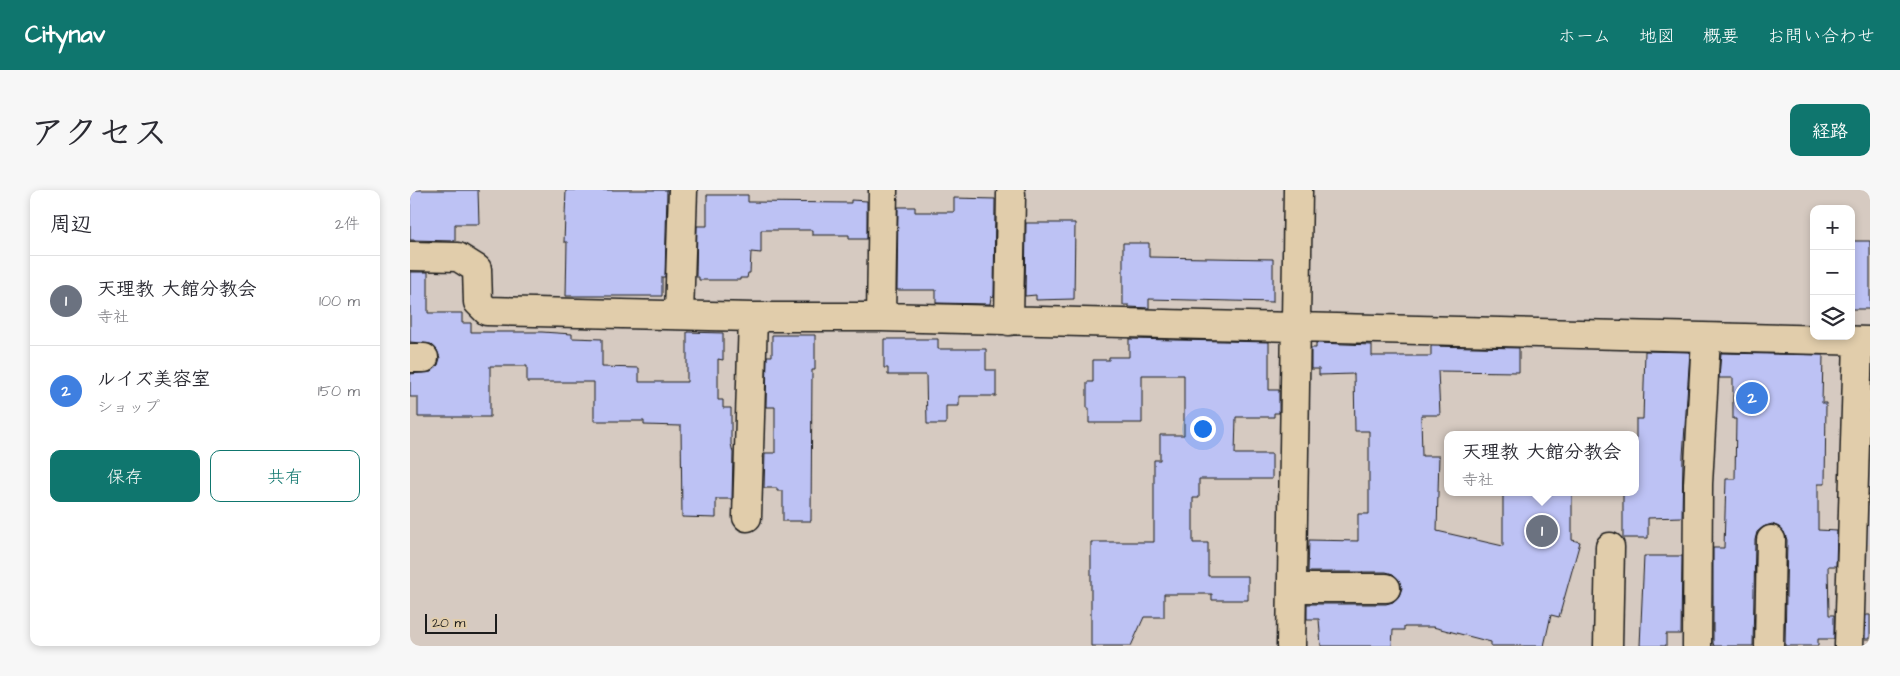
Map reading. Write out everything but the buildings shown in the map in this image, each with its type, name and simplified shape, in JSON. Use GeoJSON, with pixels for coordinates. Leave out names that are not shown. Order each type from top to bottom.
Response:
{"type":"FeatureCollection","features":[{"type":"Feature","properties":{"kind":"street"},"geometry":{"type":"LineString","coordinates":[[679,314],[683,190]]}},
{"type":"Feature","properties":{"kind":"street"},"geometry":{"type":"LineString","coordinates":[[881,317],[883,190]]}},
{"type":"Feature","properties":{"kind":"street"},"geometry":{"type":"LineString","coordinates":[[1291,646],[1298,190]]}},
{"type":"Feature","properties":{"kind":"street"},"geometry":{"type":"LineString","coordinates":[[1009,321],[1011,194]]}},
{"type":"Feature","properties":{"kind":"street"},"geometry":{"type":"LineString","coordinates":[[410,256],[458,257],[476,268],[478,302],[487,311],[753,317],[881,317],[1864,341],[1849,646]]}},
{"type":"Feature","properties":{"kind":"street"},"geometry":{"type":"LineString","coordinates":[[747,517],[753,317]]}},
{"type":"Feature","properties":{"kind":"street"},"geometry":{"type":"LineString","coordinates":[[1697,646],[1698,484],[1706,338]]}},
{"type":"Feature","properties":{"kind":"street"},"geometry":{"type":"LineString","coordinates":[[1769,646],[1771,540]]}},
{"type":"Feature","properties":{"kind":"street"},"geometry":{"type":"LineString","coordinates":[[1608,646],[1610,547]]}},
{"type":"Feature","properties":{"kind":"street"},"geometry":{"type":"LineString","coordinates":[[1292,588],[1386,588]]}},
{"type":"Feature","properties":{"kind":"shaded area"},"geometry":{"type":"Polygon","coordinates":[[[1870,362],[1870,544],[1862,544],[1870,362]]]}},
{"type":"Feature","properties":{"kind":"place","name":"ルイズ美容室"},"geometry":{"type":"Point","coordinates":[1752,398]}},
{"type":"Feature","properties":{"kind":"place","name":"天理教 大館分教会"},"geometry":{"type":"Point","coordinates":[1542,531]}}]}
